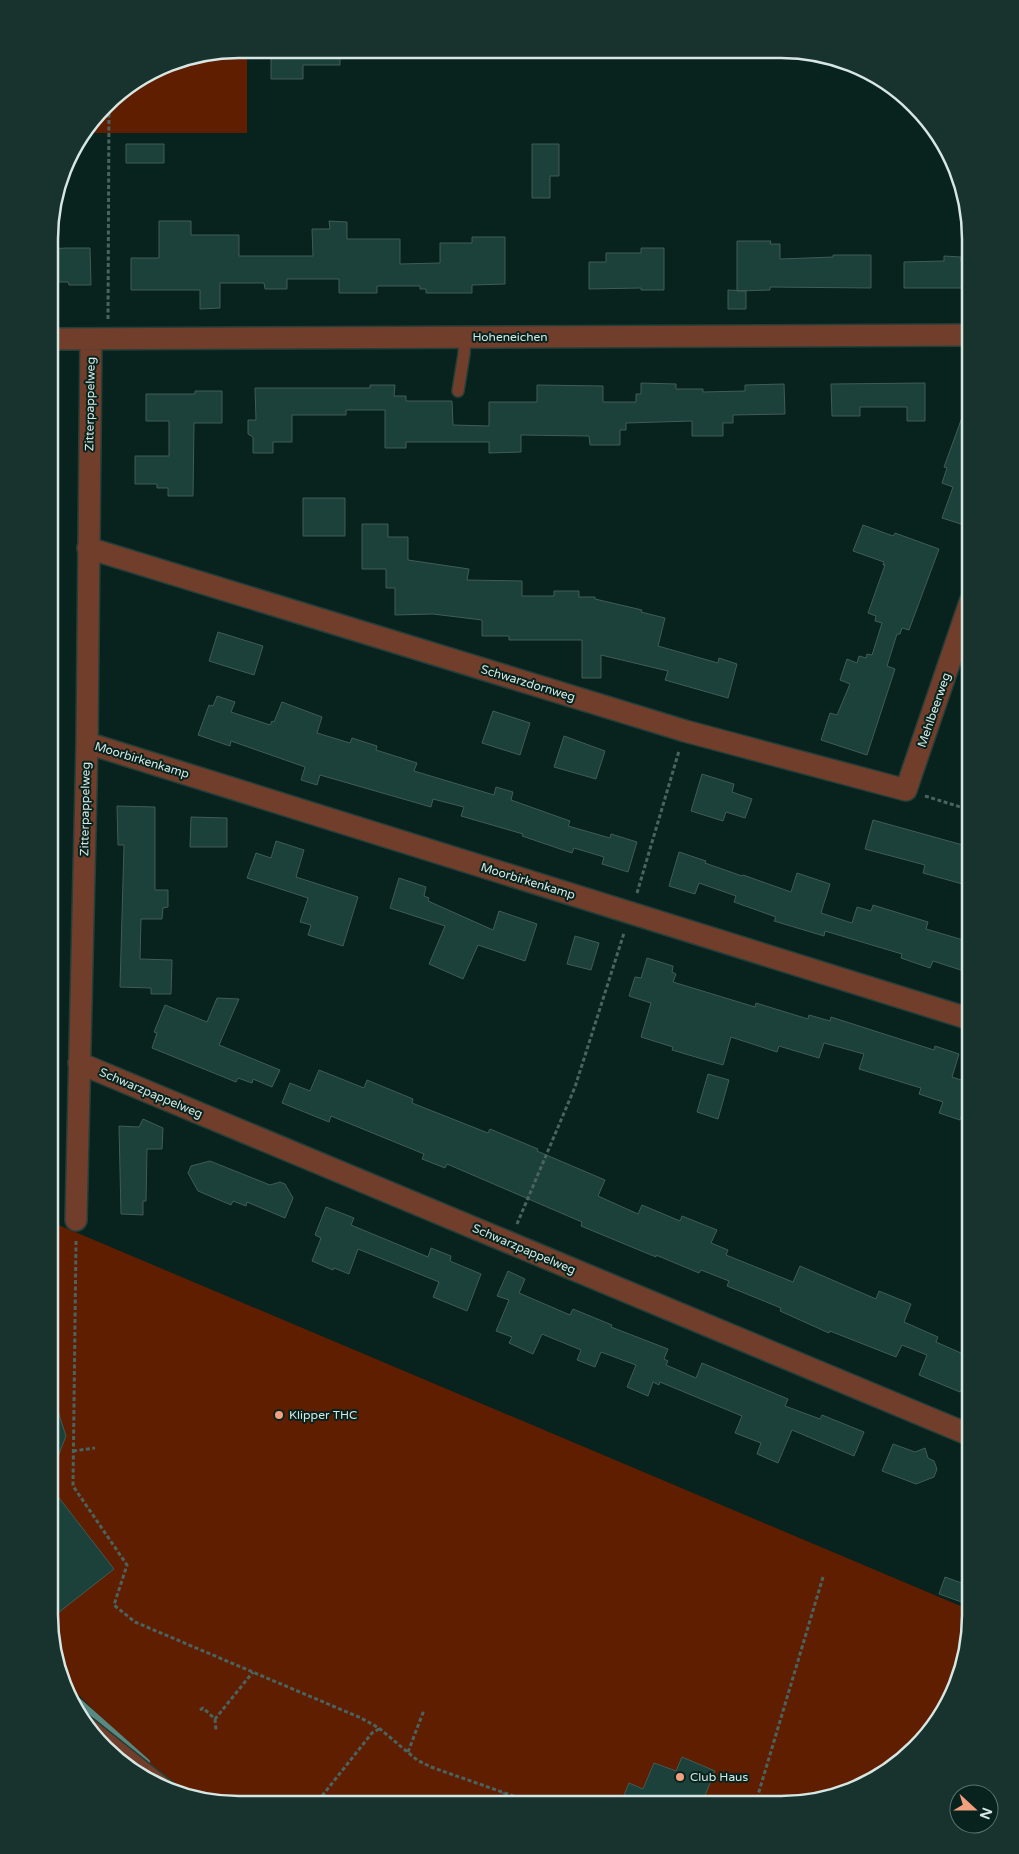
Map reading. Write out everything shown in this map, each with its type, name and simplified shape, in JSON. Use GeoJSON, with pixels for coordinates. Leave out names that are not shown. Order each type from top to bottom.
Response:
{"type":"FeatureCollection","features":[{"type":"Feature","properties":{"kind":"street","name":"Hoheneichen"},"geometry":{"type":"LineString","coordinates":[[58,339],[962,335]]}},
{"type":"Feature","properties":{"kind":"street","name":"Zitterpappelweg"},"geometry":{"type":"LineString","coordinates":[[76,1220],[87,743],[88,548],[100,339]]}},
{"type":"Feature","properties":{"kind":"street","name":"Schwarzdornweg"},"geometry":{"type":"LineString","coordinates":[[88,548],[685,731],[906,790]]}},
{"type":"Feature","properties":{"kind":"street","name":"Mehlbeerweg"},"geometry":{"type":"LineString","coordinates":[[906,790],[962,626]]}},
{"type":"Feature","properties":{"kind":"street","name":"Moorbirkenkamp"},"geometry":{"type":"LineString","coordinates":[[87,743],[962,1016]]}},
{"type":"Feature","properties":{"kind":"street","name":"Schwarzpappelweg"},"geometry":{"type":"LineString","coordinates":[[79,1063],[962,1432]]}},
{"type":"Feature","properties":{"kind":"lane"},"geometry":{"type":"LineString","coordinates":[[458,391],[464,354],[464,337]]}},
{"type":"Feature","properties":{"kind":"path"},"geometry":{"type":"LineString","coordinates":[[100,339],[109,112]]}},
{"type":"Feature","properties":{"kind":"path"},"geometry":{"type":"LineString","coordinates":[[509,1243],[575,1087],[631,912],[685,731]]}},
{"type":"Feature","properties":{"kind":"path"},"geometry":{"type":"LineString","coordinates":[[906,790],[962,808]]}},
{"type":"Feature","properties":{"kind":"path"},"geometry":{"type":"LineString","coordinates":[[76,1220],[73,1486],[127,1565],[114,1605],[135,1622],[361,1718],[380,1728],[417,1760],[430,1767],[516,1796]]}},
{"type":"Feature","properties":{"kind":"path"},"geometry":{"type":"LineString","coordinates":[[73,1451],[95,1448]]}},
{"type":"Feature","properties":{"kind":"path"},"geometry":{"type":"LineString","coordinates":[[758,1796],[823,1577]]}},
{"type":"Feature","properties":{"kind":"path"},"geometry":{"type":"LineString","coordinates":[[215,1719],[253,1672]]}},
{"type":"Feature","properties":{"kind":"path"},"geometry":{"type":"LineString","coordinates":[[200,1710],[203,1708],[215,1719],[216,1730]]}},
{"type":"Feature","properties":{"kind":"path"},"geometry":{"type":"LineString","coordinates":[[408,1752],[424,1710]]}},
{"type":"Feature","properties":{"kind":"path"},"geometry":{"type":"LineString","coordinates":[[323,1796],[372,1733],[380,1728]]}},
{"type":"Feature","properties":{"kind":"path"},"geometry":{"type":"LineString","coordinates":[[501,1796],[504,1792]]}},
{"type":"Feature","properties":{"kind":"shaded area"},"geometry":{"type":"Polygon","coordinates":[[[247,58],[247,133],[92,133],[119,102],[158,76],[180,67],[203,61],[247,58]]]}},
{"type":"Feature","properties":{"kind":"shaded area","name":"Klipper THC"},"geometry":{"type":"Polygon","coordinates":[[[58,1225],[962,1607],[960,1639],[952,1674],[943,1696],[917,1735],[891,1759],[861,1778],[839,1787],[816,1793],[793,1796],[226,1796],[203,1793],[167,1782],[73,1690],[61,1651],[58,1628],[58,1225]]]}},
{"type":"Feature","properties":{"kind":"building"},"geometry":{"type":"Polygon","coordinates":[[[271,58],[340,58],[340,65],[303,65],[303,79],[271,79],[271,58]]]}},
{"type":"Feature","properties":{"kind":"building"},"geometry":{"type":"Polygon","coordinates":[[[126,144],[164,144],[164,163],[126,163],[126,144]]]}},
{"type":"Feature","properties":{"kind":"building"},"geometry":{"type":"Polygon","coordinates":[[[532,144],[559,144],[559,176],[550,176],[550,198],[532,198],[532,144]]]}},
{"type":"Feature","properties":{"kind":"building"},"geometry":{"type":"Polygon","coordinates":[[[159,221],[191,221],[191,235],[239,235],[239,256],[313,256],[312,229],[330,229],[329,221],[347,222],[347,239],[400,239],[400,264],[440,263],[440,243],[472,243],[472,237],[505,237],[505,284],[472,285],[472,293],[426,293],[426,289],[420,289],[420,286],[377,286],[377,293],[339,293],[339,279],[287,279],[287,289],[265,289],[264,283],[220,283],[220,308],[200,309],[200,290],[131,290],[131,258],[159,258],[159,221]]]}},
{"type":"Feature","properties":{"kind":"building"},"geometry":{"type":"Polygon","coordinates":[[[737,241],[771,241],[770,244],[780,244],[780,259],[833,257],[833,255],[871,255],[871,288],[770,287],[770,290],[737,291],[737,241]]]}},
{"type":"Feature","properties":{"kind":"building"},"geometry":{"type":"Polygon","coordinates":[[[58,248],[90,248],[91,285],[69,285],[68,282],[58,282],[58,248]]]}},
{"type":"Feature","properties":{"kind":"building"},"geometry":{"type":"Polygon","coordinates":[[[641,248],[664,248],[664,290],[641,290],[641,288],[589,289],[589,262],[606,262],[606,253],[641,253],[641,248]]]}},
{"type":"Feature","properties":{"kind":"building"},"geometry":{"type":"Polygon","coordinates":[[[944,256],[961,257],[962,288],[904,288],[904,262],[944,261],[944,256]]]}},
{"type":"Feature","properties":{"kind":"building"},"geometry":{"type":"Polygon","coordinates":[[[728,290],[746,291],[746,309],[728,309],[728,290]]]}},
{"type":"Feature","properties":{"kind":"building"},"geometry":{"type":"Polygon","coordinates":[[[641,383],[676,384],[676,389],[703,389],[703,392],[745,391],[745,385],[784,384],[785,414],[733,415],[733,423],[723,423],[723,436],[692,436],[692,421],[626,423],[626,430],[620,430],[620,445],[590,445],[589,436],[521,435],[521,452],[489,453],[489,442],[406,442],[406,448],[385,448],[385,410],[346,410],[346,415],[292,415],[292,442],[273,442],[273,453],[253,453],[253,437],[248,434],[248,420],[256,420],[255,388],[370,388],[370,385],[395,385],[394,396],[406,396],[406,401],[452,401],[453,425],[489,426],[489,402],[537,402],[537,385],[603,386],[603,402],[636,402],[636,394],[641,394],[641,383]]]}},
{"type":"Feature","properties":{"kind":"building"},"geometry":{"type":"Polygon","coordinates":[[[925,383],[925,421],[907,421],[907,407],[860,407],[860,416],[832,416],[831,384],[925,383]]]}},
{"type":"Feature","properties":{"kind":"building"},"geometry":{"type":"Polygon","coordinates":[[[195,391],[222,391],[222,423],[194,423],[193,496],[168,496],[168,488],[157,488],[157,484],[135,484],[135,456],[169,456],[169,421],[146,421],[146,394],[195,394],[195,391]]]}},
{"type":"Feature","properties":{"kind":"building"},"geometry":{"type":"Polygon","coordinates":[[[962,418],[962,524],[942,518],[953,487],[942,483],[947,468],[944,467],[962,418]]]}},
{"type":"Feature","properties":{"kind":"building"},"geometry":{"type":"Polygon","coordinates":[[[303,498],[345,498],[345,536],[303,536],[303,498]]]}},
{"type":"Feature","properties":{"kind":"building"},"geometry":{"type":"Polygon","coordinates":[[[362,524],[388,524],[388,537],[408,537],[408,560],[469,569],[467,580],[522,581],[522,596],[554,596],[554,591],[579,591],[579,597],[595,597],[595,599],[642,610],[641,612],[665,618],[658,646],[718,663],[719,658],[737,664],[728,698],[665,680],[668,671],[601,655],[601,678],[582,678],[582,640],[509,640],[509,636],[482,636],[482,620],[433,614],[395,615],[395,588],[386,588],[386,569],[362,569],[362,524]]]}},
{"type":"Feature","properties":{"kind":"building"},"geometry":{"type":"Polygon","coordinates":[[[863,525],[893,536],[895,533],[939,549],[909,630],[902,628],[900,634],[897,634],[887,666],[895,669],[867,755],[821,740],[830,713],[837,715],[850,684],[840,680],[847,659],[857,663],[859,656],[866,658],[867,654],[872,655],[882,623],[875,621],[876,616],[868,613],[885,565],[883,565],[884,562],[853,551],[863,525]]]}},
{"type":"Feature","properties":{"kind":"building"},"geometry":{"type":"Polygon","coordinates":[[[218,632],[263,646],[254,675],[209,661],[218,632]]]}},
{"type":"Feature","properties":{"kind":"building"},"geometry":{"type":"Polygon","coordinates":[[[217,696],[235,702],[231,712],[270,725],[272,721],[274,722],[282,702],[322,717],[317,733],[350,743],[352,738],[377,746],[376,750],[417,763],[414,771],[494,795],[496,787],[513,792],[511,800],[570,821],[568,826],[610,838],[611,834],[637,842],[628,872],[602,864],[604,857],[574,848],[572,853],[522,836],[523,834],[461,816],[464,807],[433,799],[431,807],[320,775],[317,785],[301,780],[305,767],[231,741],[230,746],[198,735],[209,705],[213,706],[217,696]]]}},
{"type":"Feature","properties":{"kind":"building"},"geometry":{"type":"Polygon","coordinates":[[[493,711],[530,723],[520,755],[482,743],[493,711]]]}},
{"type":"Feature","properties":{"kind":"building"},"geometry":{"type":"Polygon","coordinates":[[[564,736],[605,751],[596,779],[554,767],[564,736]]]}},
{"type":"Feature","properties":{"kind":"building"},"geometry":{"type":"Polygon","coordinates":[[[702,774],[734,784],[732,792],[752,799],[745,818],[726,812],[723,821],[691,811],[702,774]]]}},
{"type":"Feature","properties":{"kind":"building"},"geometry":{"type":"Polygon","coordinates":[[[117,806],[155,807],[155,890],[168,890],[168,907],[163,908],[162,919],[141,919],[140,959],[172,960],[171,994],[151,994],[151,988],[120,987],[124,845],[118,845],[117,806]]]}},
{"type":"Feature","properties":{"kind":"building"},"geometry":{"type":"Polygon","coordinates":[[[191,817],[227,818],[227,847],[190,847],[191,817]]]}},
{"type":"Feature","properties":{"kind":"building"},"geometry":{"type":"Polygon","coordinates":[[[873,820],[962,845],[962,884],[923,873],[925,865],[865,849],[873,820]]]}},
{"type":"Feature","properties":{"kind":"building"},"geometry":{"type":"Polygon","coordinates":[[[276,841],[304,850],[296,877],[358,897],[343,946],[308,935],[311,925],[300,922],[308,898],[247,878],[256,853],[271,858],[276,841]]]}},
{"type":"Feature","properties":{"kind":"building"},"geometry":{"type":"Polygon","coordinates":[[[679,852],[706,861],[705,863],[791,892],[797,873],[830,884],[821,913],[852,923],[857,907],[871,911],[873,905],[928,922],[926,929],[962,940],[962,970],[933,961],[930,968],[901,958],[902,954],[825,931],[824,936],[774,921],[776,917],[734,902],[736,896],[699,883],[695,894],[669,886],[679,852]]]}},
{"type":"Feature","properties":{"kind":"building"},"geometry":{"type":"Polygon","coordinates":[[[399,878],[426,887],[424,896],[429,898],[428,901],[493,930],[499,911],[537,924],[525,961],[478,945],[463,979],[429,964],[445,926],[390,908],[399,878]]]}},
{"type":"Feature","properties":{"kind":"building"},"geometry":{"type":"Polygon","coordinates":[[[575,936],[599,943],[591,970],[567,964],[575,936]]]}},
{"type":"Feature","properties":{"kind":"building"},"geometry":{"type":"Polygon","coordinates":[[[647,958],[673,966],[672,972],[676,974],[673,982],[755,1007],[756,1003],[808,1019],[809,1015],[830,1021],[831,1017],[934,1050],[935,1046],[959,1054],[952,1077],[962,1080],[962,1114],[960,1120],[939,1113],[943,1102],[919,1094],[921,1088],[859,1069],[864,1054],[824,1043],[819,1058],[779,1046],[777,1052],[731,1037],[723,1065],[672,1050],[673,1047],[641,1037],[651,1003],[629,996],[635,977],[641,978],[647,958]]]}},
{"type":"Feature","properties":{"kind":"building"},"geometry":{"type":"Polygon","coordinates":[[[217,998],[239,999],[219,1045],[280,1070],[272,1087],[253,1079],[252,1083],[238,1078],[236,1082],[152,1048],[157,1033],[154,1032],[165,1005],[207,1022],[217,998]]]}},
{"type":"Feature","properties":{"kind":"building"},"geometry":{"type":"Polygon","coordinates":[[[319,1070],[364,1088],[367,1080],[413,1099],[412,1103],[488,1133],[490,1129],[605,1180],[598,1196],[638,1214],[642,1205],[680,1221],[682,1216],[717,1230],[711,1243],[728,1250],[726,1255],[793,1282],[800,1266],[876,1299],[879,1291],[911,1304],[904,1322],[938,1337],[936,1342],[962,1353],[962,1387],[960,1392],[919,1375],[927,1355],[902,1345],[896,1357],[830,1331],[829,1333],[780,1311],[781,1308],[727,1286],[729,1281],[701,1270],[699,1273],[581,1226],[582,1222],[447,1164],[445,1168],[422,1159],[424,1154],[331,1116],[329,1122],[282,1103],[290,1083],[310,1091],[319,1070]]]}},
{"type":"Feature","properties":{"kind":"building"},"geometry":{"type":"Polygon","coordinates":[[[708,1074],[729,1080],[718,1119],[697,1112],[708,1074]]]}},
{"type":"Feature","properties":{"kind":"building"},"geometry":{"type":"Polygon","coordinates":[[[143,1119],[163,1128],[162,1149],[147,1149],[146,1201],[143,1201],[143,1215],[121,1214],[119,1126],[139,1127],[143,1119]]]}},
{"type":"Feature","properties":{"kind":"building"},"geometry":{"type":"Polygon","coordinates":[[[210,1161],[270,1185],[280,1182],[285,1184],[293,1198],[285,1218],[247,1202],[246,1206],[233,1201],[231,1205],[198,1191],[188,1173],[191,1166],[210,1161]]]}},
{"type":"Feature","properties":{"kind":"building"},"geometry":{"type":"Polygon","coordinates":[[[326,1207],[354,1218],[351,1225],[428,1257],[431,1248],[451,1256],[450,1261],[481,1274],[467,1311],[433,1297],[439,1282],[358,1249],[349,1274],[334,1268],[333,1270],[312,1261],[321,1238],[315,1235],[326,1207]]]}},
{"type":"Feature","properties":{"kind":"building"},"geometry":{"type":"Polygon","coordinates":[[[508,1271],[525,1279],[519,1293],[570,1315],[573,1309],[612,1325],[611,1327],[668,1349],[664,1359],[668,1361],[666,1365],[696,1378],[702,1363],[788,1399],[785,1406],[820,1419],[822,1415],[864,1432],[854,1456],[792,1430],[778,1463],[757,1454],[761,1443],[735,1433],[742,1416],[660,1382],[659,1385],[653,1382],[648,1396],[627,1387],[636,1365],[601,1352],[595,1367],[577,1360],[581,1350],[542,1334],[533,1354],[509,1343],[512,1337],[496,1331],[509,1300],[497,1296],[508,1271]]]}},
{"type":"Feature","properties":{"kind":"building"},"geometry":{"type":"Polygon","coordinates":[[[58,1411],[66,1436],[58,1456],[58,1411]]]}},
{"type":"Feature","properties":{"kind":"building"},"geometry":{"type":"Polygon","coordinates":[[[893,1444],[915,1452],[925,1448],[928,1458],[934,1461],[937,1469],[934,1477],[916,1484],[882,1471],[893,1444]]]}},
{"type":"Feature","properties":{"kind":"building"},"geometry":{"type":"Polygon","coordinates":[[[58,1497],[114,1569],[58,1613],[58,1497]]]}},
{"type":"Feature","properties":{"kind":"building"},"geometry":{"type":"Polygon","coordinates":[[[945,1577],[962,1583],[962,1602],[939,1594],[945,1577]]]}},
{"type":"Feature","properties":{"kind":"building","name":"Club Haus"},"geometry":{"type":"Polygon","coordinates":[[[682,1757],[715,1771],[705,1796],[624,1796],[629,1783],[643,1789],[654,1763],[676,1771],[682,1757]]]}},
{"type":"Feature","properties":{"kind":"waterway"},"geometry":{"type":"LineString","coordinates":[[79,1702],[147,1762]]}},
{"type":"Feature","properties":{"kind":"place","name":"Klipper THC"},"geometry":{"type":"Point","coordinates":[279,1415]}},
{"type":"Feature","properties":{"kind":"place","name":"Club Haus"},"geometry":{"type":"Point","coordinates":[680,1777]}}]}
